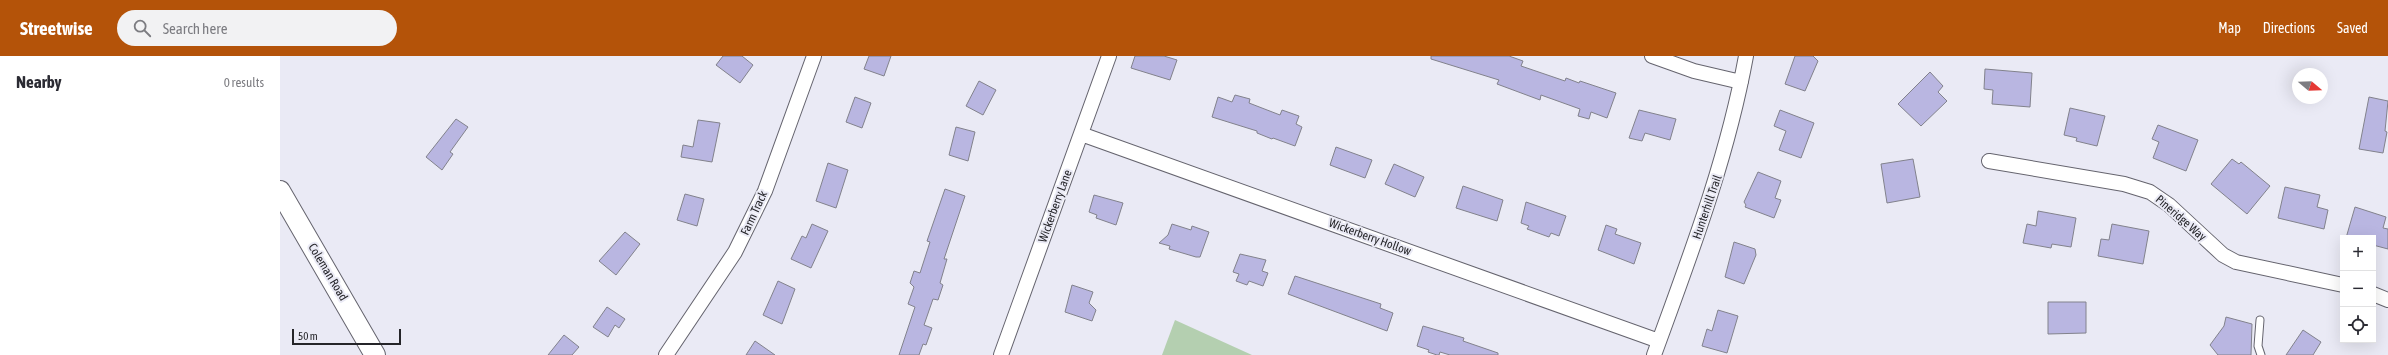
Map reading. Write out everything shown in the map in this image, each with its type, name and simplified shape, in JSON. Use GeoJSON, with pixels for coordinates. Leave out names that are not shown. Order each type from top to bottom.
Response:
{"type":"FeatureCollection","features":[{"type":"Feature","properties":{"kind":"street","name":"Farm Track"},"geometry":{"type":"LineString","coordinates":[[666,355],[735,252],[765,191],[814,56]]}},
{"type":"Feature","properties":{"kind":"street","name":"Wickerberry Lane"},"geometry":{"type":"LineString","coordinates":[[1001,355],[1109,56]]}},
{"type":"Feature","properties":{"kind":"street"},"geometry":{"type":"LineString","coordinates":[[1652,56],[1694,71],[1741,82]]}},
{"type":"Feature","properties":{"kind":"street","name":"Hunterhill Trail"},"geometry":{"type":"LineString","coordinates":[[1654,355],[1719,174],[1746,56]]}},
{"type":"Feature","properties":{"kind":"street","name":"Wickerberry Hollow"},"geometry":{"type":"LineString","coordinates":[[1081,134],[1659,341]]}},
{"type":"Feature","properties":{"kind":"street","name":"Pineridge Way"},"geometry":{"type":"LineString","coordinates":[[1989,161],[2124,184],[2150,192],[2169,205],[2223,255],[2236,262],[2340,284]]}},
{"type":"Feature","properties":{"kind":"street","name":"Coleman Road"},"geometry":{"type":"LineString","coordinates":[[280,191],[375,355]]}},
{"type":"Feature","properties":{"kind":"street"},"geometry":{"type":"LineString","coordinates":[[2376,295],[2388,300]]}},
{"type":"Feature","properties":{"kind":"lane"},"geometry":{"type":"LineString","coordinates":[[2260,320],[2258,346],[2260,355]]}},
{"type":"Feature","properties":{"kind":"green space"},"geometry":{"type":"Polygon","coordinates":[[[1175,320],[1252,355],[1162,355],[1175,320]]]}},
{"type":"Feature","properties":{"kind":"building"},"geometry":{"type":"Polygon","coordinates":[[[723,56],[742,56],[753,65],[740,83],[716,65],[723,56]]]}},
{"type":"Feature","properties":{"kind":"building"},"geometry":{"type":"Polygon","coordinates":[[[869,56],[891,56],[884,76],[864,69],[869,56]]]}},
{"type":"Feature","properties":{"kind":"building"},"geometry":{"type":"Polygon","coordinates":[[[1135,56],[1164,56],[1177,60],[1170,80],[1131,68],[1135,56]]]}},
{"type":"Feature","properties":{"kind":"building"},"geometry":{"type":"Polygon","coordinates":[[[1431,56],[1509,56],[1523,61],[1521,66],[1565,81],[1566,78],[1579,83],[1580,81],[1616,93],[1607,118],[1591,112],[1589,119],[1578,116],[1580,109],[1541,95],[1540,100],[1497,84],[1499,80],[1431,59],[1431,56]]]}},
{"type":"Feature","properties":{"kind":"building"},"geometry":{"type":"Polygon","coordinates":[[[1795,56],[1813,56],[1818,61],[1805,91],[1785,84],[1795,56]]]}},
{"type":"Feature","properties":{"kind":"building"},"geometry":{"type":"Polygon","coordinates":[[[1985,69],[2032,73],[2030,107],[1992,104],[1993,90],[1984,89],[1985,69]]]}},
{"type":"Feature","properties":{"kind":"building"},"geometry":{"type":"Polygon","coordinates":[[[1930,72],[1943,86],[1938,92],[1947,101],[1921,126],[1898,104],[1930,72]]]}},
{"type":"Feature","properties":{"kind":"building"},"geometry":{"type":"Polygon","coordinates":[[[979,81],[996,90],[983,115],[966,106],[979,81]]]}},
{"type":"Feature","properties":{"kind":"building"},"geometry":{"type":"Polygon","coordinates":[[[1235,95],[1250,99],[1249,103],[1280,115],[1282,110],[1299,116],[1296,124],[1302,127],[1295,146],[1273,138],[1272,139],[1257,133],[1257,131],[1212,117],[1218,97],[1232,102],[1235,95]]]}},
{"type":"Feature","properties":{"kind":"building"},"geometry":{"type":"Polygon","coordinates":[[[855,97],[871,103],[862,128],[846,122],[855,97]]]}},
{"type":"Feature","properties":{"kind":"building"},"geometry":{"type":"Polygon","coordinates":[[[2369,97],[2388,101],[2385,131],[2387,132],[2383,153],[2359,149],[2369,97]]]}},
{"type":"Feature","properties":{"kind":"building"},"geometry":{"type":"Polygon","coordinates":[[[2070,108],[2105,116],[2097,146],[2076,141],[2077,138],[2064,135],[2070,108]]]}},
{"type":"Feature","properties":{"kind":"building"},"geometry":{"type":"Polygon","coordinates":[[[1639,110],[1676,119],[1670,140],[1645,133],[1642,141],[1629,138],[1639,110]]]}},
{"type":"Feature","properties":{"kind":"building"},"geometry":{"type":"Polygon","coordinates":[[[1780,110],[1814,123],[1801,158],[1779,150],[1786,131],[1774,126],[1780,110]]]}},
{"type":"Feature","properties":{"kind":"building"},"geometry":{"type":"Polygon","coordinates":[[[456,119],[468,127],[450,152],[453,154],[442,170],[426,157],[456,119]]]}},
{"type":"Feature","properties":{"kind":"building"},"geometry":{"type":"Polygon","coordinates":[[[698,120],[720,123],[712,162],[681,157],[683,145],[693,147],[698,120]]]}},
{"type":"Feature","properties":{"kind":"building"},"geometry":{"type":"Polygon","coordinates":[[[2158,125],[2198,140],[2186,171],[2153,158],[2159,142],[2152,139],[2158,125]]]}},
{"type":"Feature","properties":{"kind":"building"},"geometry":{"type":"Polygon","coordinates":[[[956,127],[975,132],[968,161],[949,155],[956,127]]]}},
{"type":"Feature","properties":{"kind":"building"},"geometry":{"type":"Polygon","coordinates":[[[1336,147],[1372,160],[1365,178],[1330,165],[1336,147]]]}},
{"type":"Feature","properties":{"kind":"building"},"geometry":{"type":"Polygon","coordinates":[[[1913,159],[1920,197],[1887,203],[1881,164],[1913,159]]]}},
{"type":"Feature","properties":{"kind":"building"},"geometry":{"type":"Polygon","coordinates":[[[2232,159],[2239,164],[2241,162],[2270,186],[2247,214],[2211,184],[2232,159]]]}},
{"type":"Feature","properties":{"kind":"building"},"geometry":{"type":"Polygon","coordinates":[[[828,163],[848,170],[836,208],[816,201],[828,163]]]}},
{"type":"Feature","properties":{"kind":"building"},"geometry":{"type":"Polygon","coordinates":[[[1394,164],[1424,177],[1415,197],[1385,184],[1394,164]]]}},
{"type":"Feature","properties":{"kind":"building"},"geometry":{"type":"Polygon","coordinates":[[[1758,172],[1781,181],[1775,198],[1781,200],[1774,218],[1745,207],[1746,205],[1744,202],[1758,172]]]}},
{"type":"Feature","properties":{"kind":"building"},"geometry":{"type":"Polygon","coordinates":[[[1463,186],[1503,200],[1497,221],[1456,208],[1463,186]]]}},
{"type":"Feature","properties":{"kind":"building"},"geometry":{"type":"Polygon","coordinates":[[[2285,187],[2320,195],[2317,207],[2328,210],[2324,229],[2278,218],[2285,187]]]}},
{"type":"Feature","properties":{"kind":"building"},"geometry":{"type":"Polygon","coordinates":[[[945,189],[965,196],[944,259],[947,259],[940,283],[943,285],[938,300],[933,299],[924,325],[932,328],[926,345],[923,344],[919,355],[899,355],[915,307],[908,304],[914,287],[910,283],[914,271],[920,273],[930,242],[927,241],[945,189]]]}},
{"type":"Feature","properties":{"kind":"building"},"geometry":{"type":"Polygon","coordinates":[[[685,194],[704,199],[697,226],[677,220],[685,194]]]}},
{"type":"Feature","properties":{"kind":"building"},"geometry":{"type":"Polygon","coordinates":[[[1094,195],[1123,203],[1116,225],[1096,218],[1097,215],[1089,212],[1094,195]]]}},
{"type":"Feature","properties":{"kind":"building"},"geometry":{"type":"Polygon","coordinates":[[[1526,202],[1566,216],[1559,236],[1551,233],[1549,237],[1527,229],[1529,226],[1521,223],[1526,202]]]}},
{"type":"Feature","properties":{"kind":"building"},"geometry":{"type":"Polygon","coordinates":[[[2355,207],[2386,217],[2383,228],[2388,229],[2388,249],[2376,246],[2376,235],[2347,235],[2355,207]]]}},
{"type":"Feature","properties":{"kind":"building"},"geometry":{"type":"Polygon","coordinates":[[[2038,211],[2076,218],[2071,247],[2052,244],[2051,248],[2023,243],[2027,224],[2036,226],[2038,211]]]}},
{"type":"Feature","properties":{"kind":"building"},"geometry":{"type":"Polygon","coordinates":[[[812,224],[828,231],[811,268],[791,259],[802,236],[806,238],[812,224]]]}},
{"type":"Feature","properties":{"kind":"building"},"geometry":{"type":"Polygon","coordinates":[[[1172,224],[1191,230],[1192,226],[1209,232],[1200,257],[1169,249],[1170,246],[1159,243],[1168,235],[1172,224]]]}},
{"type":"Feature","properties":{"kind":"building"},"geometry":{"type":"Polygon","coordinates":[[[2112,224],[2149,231],[2143,264],[2098,256],[2101,239],[2109,240],[2112,224]]]}},
{"type":"Feature","properties":{"kind":"building"},"geometry":{"type":"Polygon","coordinates":[[[1606,225],[1617,229],[1615,234],[1641,243],[1634,264],[1598,250],[1606,225]]]}},
{"type":"Feature","properties":{"kind":"building"},"geometry":{"type":"Polygon","coordinates":[[[625,232],[640,244],[616,275],[599,261],[625,232]]]}},
{"type":"Feature","properties":{"kind":"building"},"geometry":{"type":"Polygon","coordinates":[[[1734,242],[1755,249],[1756,255],[1744,284],[1725,277],[1734,242]]]}},
{"type":"Feature","properties":{"kind":"building"},"geometry":{"type":"Polygon","coordinates":[[[1240,254],[1266,260],[1262,271],[1268,273],[1263,286],[1249,281],[1247,285],[1236,281],[1239,274],[1233,272],[1240,254]]]}},
{"type":"Feature","properties":{"kind":"building"},"geometry":{"type":"Polygon","coordinates":[[[1295,276],[1381,304],[1380,308],[1393,313],[1387,331],[1288,294],[1295,276]]]}},
{"type":"Feature","properties":{"kind":"building"},"geometry":{"type":"Polygon","coordinates":[[[778,281],[795,289],[782,324],[763,315],[778,281]]]}},
{"type":"Feature","properties":{"kind":"building"},"geometry":{"type":"Polygon","coordinates":[[[1072,285],[1093,292],[1089,303],[1096,310],[1092,321],[1065,312],[1072,285]]]}},
{"type":"Feature","properties":{"kind":"building"},"geometry":{"type":"Polygon","coordinates":[[[2048,302],[2086,302],[2086,333],[2048,334],[2048,302]]]}},
{"type":"Feature","properties":{"kind":"building"},"geometry":{"type":"Polygon","coordinates":[[[607,307],[625,319],[619,328],[615,325],[608,337],[593,327],[607,307]]]}},
{"type":"Feature","properties":{"kind":"building"},"geometry":{"type":"Polygon","coordinates":[[[1718,310],[1738,316],[1727,353],[1702,346],[1707,329],[1712,331],[1718,310]]]}},
{"type":"Feature","properties":{"kind":"building"},"geometry":{"type":"Polygon","coordinates":[[[2226,317],[2252,324],[2251,355],[2218,355],[2210,345],[2224,326],[2226,317]]]}},
{"type":"Feature","properties":{"kind":"building"},"geometry":{"type":"Polygon","coordinates":[[[1423,326],[1464,338],[1463,341],[1498,353],[1498,355],[1450,355],[1440,352],[1439,355],[1437,355],[1428,352],[1429,350],[1417,346],[1423,326]]]}},
{"type":"Feature","properties":{"kind":"building"},"geometry":{"type":"Polygon","coordinates":[[[2303,330],[2321,342],[2313,355],[2286,355],[2303,330]]]}},
{"type":"Feature","properties":{"kind":"building"},"geometry":{"type":"Polygon","coordinates":[[[564,335],[579,347],[572,355],[548,355],[564,335]]]}},
{"type":"Feature","properties":{"kind":"building"},"geometry":{"type":"Polygon","coordinates":[[[755,341],[775,355],[746,355],[755,341]]]}}]}
